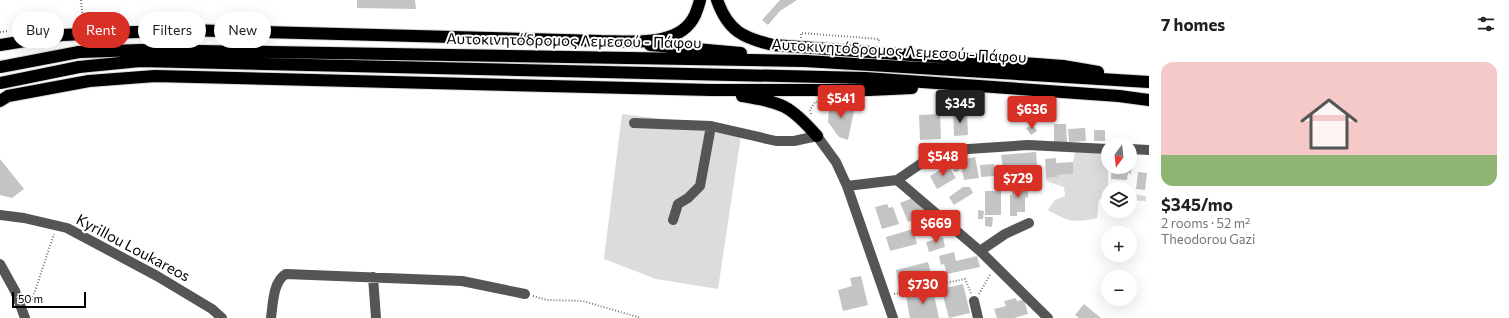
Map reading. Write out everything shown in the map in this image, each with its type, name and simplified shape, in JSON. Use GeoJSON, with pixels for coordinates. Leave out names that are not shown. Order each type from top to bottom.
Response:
{"type":"FeatureCollection","features":[{"type":"Feature","properties":{"kind":"highway"},"geometry":{"type":"LineString","coordinates":[[0,45],[62,35],[185,30],[601,41],[656,40],[678,34],[691,23],[700,0]]}},
{"type":"Feature","properties":{"kind":"highway"},"geometry":{"type":"LineString","coordinates":[[717,0],[732,26],[749,40],[773,45],[1063,66],[1149,81]]}},
{"type":"Feature","properties":{"kind":"highway"},"geometry":{"type":"LineString","coordinates":[[601,41],[719,50],[805,61]]}},
{"type":"Feature","properties":{"kind":"highway","name":"Αυτοκινητόδρομος Λεμεσού - Πάφου"},"geometry":{"type":"LineString","coordinates":[[0,67],[79,52],[141,50],[805,61],[1149,81]]}},
{"type":"Feature","properties":{"kind":"highway","name":"Αυτοκινητόδρομος Λεμεσού - Πάφου"},"geometry":{"type":"LineString","coordinates":[[0,82],[79,67],[140,61],[865,78],[1119,96],[1149,100]]}},
{"type":"Feature","properties":{"kind":"highway"},"geometry":{"type":"LineString","coordinates":[[0,102],[8,96],[89,80],[155,76],[711,90],[869,90],[961,84]]}},
{"type":"Feature","properties":{"kind":"highway"},"geometry":{"type":"LineString","coordinates":[[711,90],[772,102],[788,107],[802,118],[817,136]]}},
{"type":"Feature","properties":{"kind":"street"},"geometry":{"type":"LineString","coordinates":[[634,123],[711,126],[776,141],[794,141],[817,136],[836,162],[847,186],[893,318]]}},
{"type":"Feature","properties":{"kind":"street"},"geometry":{"type":"LineString","coordinates":[[673,220],[678,204],[690,196],[700,186],[711,126]]}},
{"type":"Feature","properties":{"kind":"street"},"geometry":{"type":"LineString","coordinates":[[847,186],[897,180],[932,156],[953,150],[1028,145],[1101,149]]}},
{"type":"Feature","properties":{"kind":"street"},"geometry":{"type":"LineString","coordinates":[[1137,149],[1149,150]]}},
{"type":"Feature","properties":{"kind":"street"},"geometry":{"type":"LineString","coordinates":[[897,180],[980,251],[1048,318]]}},
{"type":"Feature","properties":{"kind":"street","name":"Kyrillou Loukareos"},"geometry":{"type":"LineString","coordinates":[[0,215],[24,218],[67,228],[157,276],[212,309],[222,318]]}},
{"type":"Feature","properties":{"kind":"street"},"geometry":{"type":"LineString","coordinates":[[980,251],[1005,234],[1028,223]]}},
{"type":"Feature","properties":{"kind":"street"},"geometry":{"type":"LineString","coordinates":[[0,264],[15,291],[25,318]]}},
{"type":"Feature","properties":{"kind":"street"},"geometry":{"type":"LineString","coordinates":[[271,318],[277,284],[280,277],[286,274],[462,280],[524,294]]}},
{"type":"Feature","properties":{"kind":"street"},"geometry":{"type":"LineString","coordinates":[[373,277],[376,318]]}},
{"type":"Feature","properties":{"kind":"street"},"geometry":{"type":"LineString","coordinates":[[974,302],[978,318]]}},
{"type":"Feature","properties":{"kind":"path"},"geometry":{"type":"LineString","coordinates":[[81,0],[82,12]]}},
{"type":"Feature","properties":{"kind":"path"},"geometry":{"type":"LineString","coordinates":[[0,32],[12,31]]}},
{"type":"Feature","properties":{"kind":"path"},"geometry":{"type":"LineString","coordinates":[[801,33],[879,39],[879,43]]}},
{"type":"Feature","properties":{"kind":"path"},"geometry":{"type":"LineString","coordinates":[[794,38],[809,39]]}},
{"type":"Feature","properties":{"kind":"path"},"geometry":{"type":"LineString","coordinates":[[811,115],[810,110],[815,102],[822,102]]}},
{"type":"Feature","properties":{"kind":"path"},"geometry":{"type":"LineString","coordinates":[[32,300],[54,232]]}},
{"type":"Feature","properties":{"kind":"path"},"geometry":{"type":"LineString","coordinates":[[974,302],[987,282],[994,265]]}},
{"type":"Feature","properties":{"kind":"path"},"geometry":{"type":"LineString","coordinates":[[886,296],[965,279],[974,302]]}},
{"type":"Feature","properties":{"kind":"path"},"geometry":{"type":"LineString","coordinates":[[524,294],[547,300],[583,300],[641,318]]}},
{"type":"Feature","properties":{"kind":"shaded area"},"geometry":{"type":"Polygon","coordinates":[[[622,114],[742,129],[718,289],[656,279],[604,259],[622,114]]]}},
{"type":"Feature","properties":{"kind":"shaded area"},"geometry":{"type":"Polygon","coordinates":[[[1075,151],[1101,153],[1101,174],[1108,174],[1108,182],[1101,182],[1101,199],[1099,199],[1097,218],[1076,221],[1066,219],[1048,210],[1055,200],[1065,196],[1064,187],[1046,181],[1046,178],[1057,177],[1057,175],[1073,174],[1075,151]]]}},
{"type":"Feature","properties":{"kind":"shaded area"},"geometry":{"type":"Polygon","coordinates":[[[1137,195],[1146,196],[1146,201],[1137,200],[1137,195]]]}},
{"type":"Feature","properties":{"kind":"building"},"geometry":{"type":"Polygon","coordinates":[[[357,0],[415,0],[416,9],[357,8],[357,0]]]}},
{"type":"Feature","properties":{"kind":"building"},"geometry":{"type":"Polygon","coordinates":[[[780,0],[797,0],[780,11],[768,25],[762,20],[780,0]]]}},
{"type":"Feature","properties":{"kind":"building"},"geometry":{"type":"Polygon","coordinates":[[[841,103],[855,106],[848,140],[839,137],[828,122],[829,107],[841,103]]]}},
{"type":"Feature","properties":{"kind":"building"},"geometry":{"type":"Polygon","coordinates":[[[967,113],[968,135],[954,136],[953,114],[967,113]]]}},
{"type":"Feature","properties":{"kind":"building"},"geometry":{"type":"Polygon","coordinates":[[[940,114],[941,139],[920,140],[919,115],[940,114]]]}},
{"type":"Feature","properties":{"kind":"building"},"geometry":{"type":"Polygon","coordinates":[[[1054,124],[1066,124],[1067,142],[1054,142],[1054,124]]]}},
{"type":"Feature","properties":{"kind":"building"},"geometry":{"type":"Polygon","coordinates":[[[1033,125],[1037,131],[1031,135],[1026,128],[1033,125]]]}},
{"type":"Feature","properties":{"kind":"building"},"geometry":{"type":"Polygon","coordinates":[[[1085,128],[1086,141],[1069,142],[1068,129],[1085,128]]]}},
{"type":"Feature","properties":{"kind":"building"},"geometry":{"type":"Polygon","coordinates":[[[1094,130],[1105,130],[1105,138],[1101,138],[1101,141],[1094,141],[1094,130]]]}},
{"type":"Feature","properties":{"kind":"building"},"geometry":{"type":"Polygon","coordinates":[[[1036,152],[1038,177],[1020,179],[1019,175],[1004,176],[1001,155],[1036,152]]]}},
{"type":"Feature","properties":{"kind":"building"},"geometry":{"type":"Polygon","coordinates":[[[975,157],[979,178],[964,180],[960,160],[975,157]]]}},
{"type":"Feature","properties":{"kind":"building"},"geometry":{"type":"Polygon","coordinates":[[[1056,158],[1056,163],[1073,162],[1073,174],[1057,175],[1058,177],[1046,178],[1045,159],[1056,158]]]}},
{"type":"Feature","properties":{"kind":"building"},"geometry":{"type":"Polygon","coordinates":[[[0,159],[24,189],[12,198],[0,195],[0,159]]]}},
{"type":"Feature","properties":{"kind":"building"},"geometry":{"type":"Polygon","coordinates":[[[957,161],[959,171],[954,172],[952,162],[957,161]]]}},
{"type":"Feature","properties":{"kind":"building"},"geometry":{"type":"Polygon","coordinates":[[[994,164],[995,176],[981,177],[980,165],[994,164]]]}},
{"type":"Feature","properties":{"kind":"building"},"geometry":{"type":"Polygon","coordinates":[[[948,165],[956,178],[937,189],[930,176],[948,165]]]}},
{"type":"Feature","properties":{"kind":"building"},"geometry":{"type":"Polygon","coordinates":[[[1138,172],[1147,173],[1145,190],[1137,189],[1138,172]]]}},
{"type":"Feature","properties":{"kind":"building"},"geometry":{"type":"Polygon","coordinates":[[[1111,174],[1128,174],[1127,180],[1111,179],[1111,174]]]}},
{"type":"Feature","properties":{"kind":"building"},"geometry":{"type":"Polygon","coordinates":[[[1028,185],[1028,197],[1025,198],[1025,212],[1017,212],[1017,216],[1010,216],[1010,195],[1012,195],[1012,186],[1028,185]]]}},
{"type":"Feature","properties":{"kind":"building"},"geometry":{"type":"Polygon","coordinates":[[[963,187],[970,187],[973,193],[954,205],[949,197],[963,187]]]}},
{"type":"Feature","properties":{"kind":"building"},"geometry":{"type":"Polygon","coordinates":[[[985,191],[1001,191],[1001,215],[985,215],[985,191]]]}},
{"type":"Feature","properties":{"kind":"building"},"geometry":{"type":"Polygon","coordinates":[[[912,198],[924,209],[926,215],[908,222],[900,203],[912,198]]]}},
{"type":"Feature","properties":{"kind":"building"},"geometry":{"type":"Polygon","coordinates":[[[887,204],[889,208],[893,207],[899,224],[882,229],[875,207],[887,204]]]}},
{"type":"Feature","properties":{"kind":"building"},"geometry":{"type":"Polygon","coordinates":[[[978,210],[984,211],[983,219],[978,219],[978,210]]]}},
{"type":"Feature","properties":{"kind":"building"},"geometry":{"type":"Polygon","coordinates":[[[985,217],[993,217],[992,227],[985,226],[985,217]]]}},
{"type":"Feature","properties":{"kind":"building"},"geometry":{"type":"Polygon","coordinates":[[[913,229],[917,244],[890,251],[886,237],[913,229]]]}},
{"type":"Feature","properties":{"kind":"building"},"geometry":{"type":"Polygon","coordinates":[[[943,237],[945,247],[929,252],[926,242],[943,237]]]}},
{"type":"Feature","properties":{"kind":"building"},"geometry":{"type":"Polygon","coordinates":[[[954,252],[956,261],[977,256],[980,267],[947,274],[944,264],[941,265],[939,256],[954,252]]]}},
{"type":"Feature","properties":{"kind":"building"},"geometry":{"type":"Polygon","coordinates":[[[928,262],[931,273],[927,274],[929,281],[899,287],[896,270],[928,262]]]}},
{"type":"Feature","properties":{"kind":"building"},"geometry":{"type":"Polygon","coordinates":[[[861,276],[868,305],[843,311],[838,290],[852,286],[850,278],[861,276]]]}},
{"type":"Feature","properties":{"kind":"building"},"geometry":{"type":"Polygon","coordinates":[[[963,284],[970,313],[949,318],[941,289],[963,284]]]}},
{"type":"Feature","properties":{"kind":"building"},"geometry":{"type":"Polygon","coordinates":[[[933,290],[939,318],[910,318],[906,296],[933,290]]]}},
{"type":"Feature","properties":{"kind":"building"},"geometry":{"type":"Polygon","coordinates":[[[1016,298],[1017,301],[1024,299],[1028,314],[1014,318],[997,318],[994,309],[1006,306],[1004,301],[1016,298]]]}},
{"type":"Feature","properties":{"kind":"building"},"geometry":{"type":"Polygon","coordinates":[[[1084,304],[1101,318],[1079,318],[1075,315],[1084,304]]]}}]}
